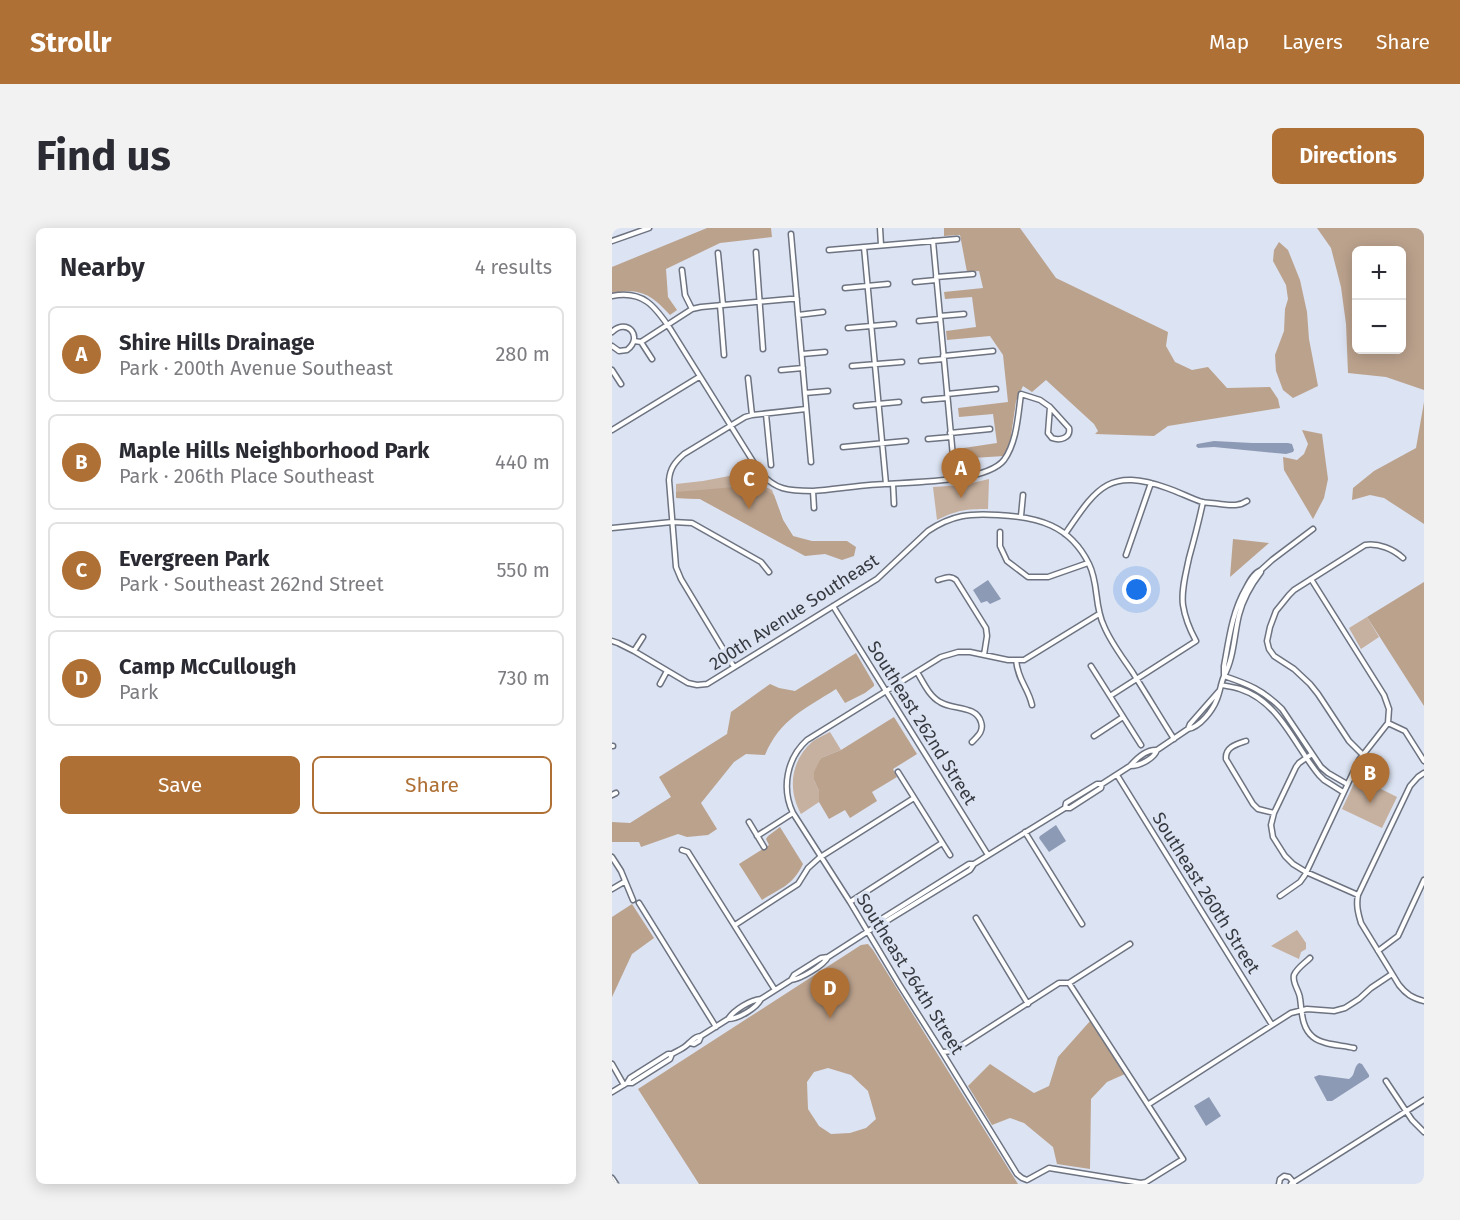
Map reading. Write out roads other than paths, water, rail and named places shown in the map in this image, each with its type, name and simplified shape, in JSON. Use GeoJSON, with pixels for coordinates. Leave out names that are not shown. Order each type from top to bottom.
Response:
{"type":"FeatureCollection","features":[{"type":"Feature","properties":{"kind":"street"},"geometry":{"type":"LineString","coordinates":[[612,241],[649,228]]}},
{"type":"Feature","properties":{"kind":"street"},"geometry":{"type":"LineString","coordinates":[[880,228],[881,245]]}},
{"type":"Feature","properties":{"kind":"street"},"geometry":{"type":"LineString","coordinates":[[791,234],[811,462]]}},
{"type":"Feature","properties":{"kind":"street"},"geometry":{"type":"LineString","coordinates":[[829,250],[957,238]]}},
{"type":"Feature","properties":{"kind":"street"},"geometry":{"type":"LineString","coordinates":[[933,241],[955,478]]}},
{"type":"Feature","properties":{"kind":"street"},"geometry":{"type":"LineString","coordinates":[[864,247],[886,484]]}},
{"type":"Feature","properties":{"kind":"street"},"geometry":{"type":"LineString","coordinates":[[756,252],[763,350]]}},
{"type":"Feature","properties":{"kind":"street"},"geometry":{"type":"LineString","coordinates":[[718,253],[724,355]]}},
{"type":"Feature","properties":{"kind":"street"},"geometry":{"type":"LineString","coordinates":[[682,270],[685,295],[693,309]]}},
{"type":"Feature","properties":{"kind":"street"},"geometry":{"type":"LineString","coordinates":[[915,282],[973,274]]}},
{"type":"Feature","properties":{"kind":"street"},"geometry":{"type":"LineString","coordinates":[[845,288],[888,284]]}},
{"type":"Feature","properties":{"kind":"street"},"geometry":{"type":"LineString","coordinates":[[612,296],[640,297],[650,302],[662,315],[759,471],[781,488],[813,492],[955,478],[983,473],[996,468],[1004,460],[1013,443],[1021,394],[1040,400],[1050,407],[1069,428],[1068,435],[1058,440],[1052,438],[1048,433],[1050,407]]}},
{"type":"Feature","properties":{"kind":"street"},"geometry":{"type":"LineString","coordinates":[[634,341],[641,342],[693,309],[790,298],[797,300]]}},
{"type":"Feature","properties":{"kind":"street"},"geometry":{"type":"LineString","coordinates":[[798,315],[823,312]]}},
{"type":"Feature","properties":{"kind":"street"},"geometry":{"type":"LineString","coordinates":[[919,321],[964,314]]}},
{"type":"Feature","properties":{"kind":"street"},"geometry":{"type":"LineString","coordinates":[[848,328],[894,324]]}},
{"type":"Feature","properties":{"kind":"street"},"geometry":{"type":"LineString","coordinates":[[612,332],[617,328],[626,327],[633,332],[634,341],[627,350],[622,351],[614,347],[612,357]]}},
{"type":"Feature","properties":{"kind":"street"},"geometry":{"type":"LineString","coordinates":[[641,342],[652,359]]}},
{"type":"Feature","properties":{"kind":"street"},"geometry":{"type":"LineString","coordinates":[[921,361],[993,351]]}},
{"type":"Feature","properties":{"kind":"street"},"geometry":{"type":"LineString","coordinates":[[802,354],[825,352]]}},
{"type":"Feature","properties":{"kind":"street"},"geometry":{"type":"LineString","coordinates":[[852,366],[902,362]]}},
{"type":"Feature","properties":{"kind":"street"},"geometry":{"type":"LineString","coordinates":[[781,370],[803,368]]}},
{"type":"Feature","properties":{"kind":"street"},"geometry":{"type":"LineString","coordinates":[[612,370],[621,384]]}},
{"type":"Feature","properties":{"kind":"street"},"geometry":{"type":"LineString","coordinates":[[612,430],[699,376]]}},
{"type":"Feature","properties":{"kind":"street"},"geometry":{"type":"LineString","coordinates":[[748,378],[752,415]]}},
{"type":"Feature","properties":{"kind":"street"},"geometry":{"type":"LineString","coordinates":[[924,400],[996,389]]}},
{"type":"Feature","properties":{"kind":"street"},"geometry":{"type":"LineString","coordinates":[[805,393],[828,391]]}},
{"type":"Feature","properties":{"kind":"street"},"geometry":{"type":"LineString","coordinates":[[856,405],[899,402]]}},
{"type":"Feature","properties":{"kind":"street"},"geometry":{"type":"LineString","coordinates":[[734,667],[676,567],[669,480],[671,469],[684,454],[745,417],[806,409]]}},
{"type":"Feature","properties":{"kind":"street"},"geometry":{"type":"LineString","coordinates":[[766,414],[771,465]]}},
{"type":"Feature","properties":{"kind":"street"},"geometry":{"type":"LineString","coordinates":[[928,439],[990,429]]}},
{"type":"Feature","properties":{"kind":"street"},"geometry":{"type":"LineString","coordinates":[[843,447],[906,441]]}},
{"type":"Feature","properties":{"kind":"street"},"geometry":{"type":"LineString","coordinates":[[1174,739],[1108,634],[1099,614],[1094,576],[1078,547],[1065,534],[1087,502],[1111,483],[1124,480],[1151,483],[1203,502],[1238,506],[1247,501]]}},
{"type":"Feature","properties":{"kind":"street"},"geometry":{"type":"LineString","coordinates":[[1126,555],[1151,483]]}},
{"type":"Feature","properties":{"kind":"street"},"geometry":{"type":"LineString","coordinates":[[893,484],[894,504]]}},
{"type":"Feature","properties":{"kind":"street"},"geometry":{"type":"LineString","coordinates":[[813,492],[814,508]]}},
{"type":"Feature","properties":{"kind":"street"},"geometry":{"type":"LineString","coordinates":[[1021,516],[1023,495]]}},
{"type":"Feature","properties":{"kind":"street"},"geometry":{"type":"LineString","coordinates":[[1110,696],[1196,641],[1185,615],[1183,594],[1203,502]]}},
{"type":"Feature","properties":{"kind":"street","name":"200th Avenue Southeast"},"geometry":{"type":"LineString","coordinates":[[667,671],[688,683],[697,685],[710,682],[884,573],[928,531],[959,516],[974,514],[1035,518],[1065,534]]}},
{"type":"Feature","properties":{"kind":"street"},"geometry":{"type":"LineString","coordinates":[[612,528],[688,522],[761,562],[769,572]]}},
{"type":"Feature","properties":{"kind":"street"},"geometry":{"type":"LineString","coordinates":[[612,1092],[632,1083],[670,1059],[672,1054],[690,1043],[694,1044],[699,1041],[701,1036],[716,1026],[728,1019],[734,1019],[775,990],[826,962],[828,957],[868,931],[970,870],[974,864],[1025,832],[1065,808],[1070,808],[1101,788],[1102,784],[1134,761],[1152,750],[1157,750],[1188,729],[1221,685],[1235,610],[1251,579],[1313,529]]}},
{"type":"Feature","properties":{"kind":"street"},"geometry":{"type":"LineString","coordinates":[[1000,532],[1000,546],[1006,561],[1028,577],[1048,577],[1088,563]]}},
{"type":"Feature","properties":{"kind":"street"},"geometry":{"type":"LineString","coordinates":[[1362,754],[1348,741],[1310,684],[1269,650],[1270,627],[1276,611],[1294,590],[1365,545],[1372,544],[1393,550],[1403,558]]}},
{"type":"Feature","properties":{"kind":"street"},"geometry":{"type":"LineString","coordinates":[[938,580],[952,577],[956,580],[984,625],[987,636],[984,655]]}},
{"type":"Feature","properties":{"kind":"street"},"geometry":{"type":"LineString","coordinates":[[1280,896],[1300,882],[1362,754],[1383,732],[1388,723],[1389,709],[1384,695],[1311,579]]}},
{"type":"Feature","properties":{"kind":"street","name":"Southeast 262nd Street"},"geometry":{"type":"LineString","coordinates":[[833,606],[988,855]]}},
{"type":"Feature","properties":{"kind":"street"},"geometry":{"type":"LineString","coordinates":[[886,691],[941,657],[950,654],[970,652],[1024,660],[1099,614]]}},
{"type":"Feature","properties":{"kind":"street"},"geometry":{"type":"LineString","coordinates":[[634,651],[643,637]]}},
{"type":"Feature","properties":{"kind":"street"},"geometry":{"type":"LineString","coordinates":[[612,641],[667,671],[660,684]]}},
{"type":"Feature","properties":{"kind":"street"},"geometry":{"type":"LineString","coordinates":[[1016,660],[1019,679],[1032,705]]}},
{"type":"Feature","properties":{"kind":"street"},"geometry":{"type":"LineString","coordinates":[[1091,666],[1141,746]]}},
{"type":"Feature","properties":{"kind":"street"},"geometry":{"type":"LineString","coordinates":[[917,672],[930,693],[941,703],[969,710],[977,715],[982,723],[981,731],[972,742]]}},
{"type":"Feature","properties":{"kind":"street"},"geometry":{"type":"LineString","coordinates":[[1224,676],[1250,685],[1273,701],[1328,773],[1347,784]]}},
{"type":"Feature","properties":{"kind":"street"},"geometry":{"type":"LineString","coordinates":[[1221,685],[1251,694],[1273,710],[1314,769],[1324,780],[1343,792]]}},
{"type":"Feature","properties":{"kind":"street","name":"Southeast 264th Street"},"geometry":{"type":"LineString","coordinates":[[886,691],[807,740],[797,751],[789,768],[787,789],[789,802],[793,813],[1017,1174],[1025,1179],[1032,1178],[1049,1168],[1146,1182],[1183,1159],[1149,1104]]}},
{"type":"Feature","properties":{"kind":"street"},"geometry":{"type":"LineString","coordinates":[[1094,736],[1123,717]]}},
{"type":"Feature","properties":{"kind":"street"},"geometry":{"type":"LineString","coordinates":[[1388,723],[1404,731],[1424,760]]}},
{"type":"Feature","properties":{"kind":"street"},"geometry":{"type":"LineString","coordinates":[[1245,741],[1228,750],[1226,759],[1253,804],[1258,809],[1274,813]]}},
{"type":"Feature","properties":{"kind":"street"},"geometry":{"type":"LineString","coordinates":[[1312,754],[1296,767],[1274,813],[1271,825],[1274,837],[1289,861],[1306,872],[1358,895]]}},
{"type":"Feature","properties":{"kind":"street"},"geometry":{"type":"LineString","coordinates":[[898,772],[950,855]]}},
{"type":"Feature","properties":{"kind":"street"},"geometry":{"type":"LineString","coordinates":[[1424,772],[1410,786],[1358,895],[1357,903],[1361,923],[1392,974],[1406,994],[1424,1000]]}},
{"type":"Feature","properties":{"kind":"street","name":"Southeast 260th Street"},"geometry":{"type":"LineString","coordinates":[[1117,775],[1272,1025]]}},
{"type":"Feature","properties":{"kind":"street"},"geometry":{"type":"LineString","coordinates":[[735,926],[798,884],[813,862],[915,798]]}},
{"type":"Feature","properties":{"kind":"street"},"geometry":{"type":"LineString","coordinates":[[757,836],[793,813]]}},
{"type":"Feature","properties":{"kind":"street"},"geometry":{"type":"LineString","coordinates":[[748,822],[764,847]]}},
{"type":"Feature","properties":{"kind":"street"},"geometry":{"type":"LineString","coordinates":[[1025,832],[1082,924]]}},
{"type":"Feature","properties":{"kind":"street"},"geometry":{"type":"LineString","coordinates":[[850,902],[942,843]]}},
{"type":"Feature","properties":{"kind":"street"},"geometry":{"type":"LineString","coordinates":[[682,850],[688,852],[775,990]]}},
{"type":"Feature","properties":{"kind":"street"},"geometry":{"type":"LineString","coordinates":[[612,857],[621,871],[633,900]]}},
{"type":"Feature","properties":{"kind":"street"},"geometry":{"type":"LineString","coordinates":[[1378,951],[1398,936],[1424,880]]}},
{"type":"Feature","properties":{"kind":"street"},"geometry":{"type":"LineString","coordinates":[[612,889],[624,882]]}},
{"type":"Feature","properties":{"kind":"street"},"geometry":{"type":"LineString","coordinates":[[639,903],[716,1026]]}},
{"type":"Feature","properties":{"kind":"street"},"geometry":{"type":"LineString","coordinates":[[976,918],[1028,1004]]}},
{"type":"Feature","properties":{"kind":"street"},"geometry":{"type":"LineString","coordinates":[[942,1052],[953,1051],[1059,983],[1069,983],[1130,944]]}},
{"type":"Feature","properties":{"kind":"street"},"geometry":{"type":"LineString","coordinates":[[1310,958],[1298,969],[1294,977],[1305,1027],[1315,1039],[1354,1048]]}},
{"type":"Feature","properties":{"kind":"street"},"geometry":{"type":"LineString","coordinates":[[1069,983],[1149,1104],[1291,1013],[1301,1010],[1334,1011],[1345,1008],[1392,974]]}},
{"type":"Feature","properties":{"kind":"street"},"geometry":{"type":"LineString","coordinates":[[612,1064],[626,1084]]}},
{"type":"Feature","properties":{"kind":"street"},"geometry":{"type":"LineString","coordinates":[[1386,1081],[1412,1120],[1424,1132]]}},
{"type":"Feature","properties":{"kind":"street"},"geometry":{"type":"LineString","coordinates":[[1279,1184],[1280,1179],[1284,1176],[1289,1177],[1292,1183],[1424,1100]]}},
{"type":"Feature","properties":{"kind":"street"},"geometry":{"type":"LineString","coordinates":[[612,1178],[616,1184]]}},
{"type":"Feature","properties":{"kind":"water"},"geometry":{"type":"Polygon","coordinates":[[[1214,441],[1288,443],[1292,444],[1294,450],[1286,454],[1214,447],[1198,448],[1196,446],[1214,441]]]}},
{"type":"Feature","properties":{"kind":"water"},"geometry":{"type":"Polygon","coordinates":[[[988,580],[1001,599],[990,604],[987,601],[981,603],[973,590],[988,580]]]}},
{"type":"Feature","properties":{"kind":"water"},"geometry":{"type":"Polygon","coordinates":[[[1056,825],[1066,841],[1049,852],[1039,838],[1056,825]]]}},
{"type":"Feature","properties":{"kind":"water"},"geometry":{"type":"Polygon","coordinates":[[[1359,1063],[1362,1064],[1369,1077],[1332,1101],[1327,1101],[1314,1077],[1319,1075],[1349,1079],[1359,1063]]]}},
{"type":"Feature","properties":{"kind":"water"},"geometry":{"type":"Polygon","coordinates":[[[1209,1097],[1221,1116],[1206,1126],[1194,1106],[1209,1097]]]}},
{"type":"Feature","properties":{"kind":"place","name":"Shire Hills Drainage"},"geometry":{"type":"Point","coordinates":[961,498]}},
{"type":"Feature","properties":{"kind":"place","name":"Evergreen Park"},"geometry":{"type":"Point","coordinates":[749,509]}},
{"type":"Feature","properties":{"kind":"place","name":"Maple Hills Neighborhood Park"},"geometry":{"type":"Point","coordinates":[1370,803]}},
{"type":"Feature","properties":{"kind":"place","name":"Camp McCullough"},"geometry":{"type":"Point","coordinates":[830,1018]}}]}
